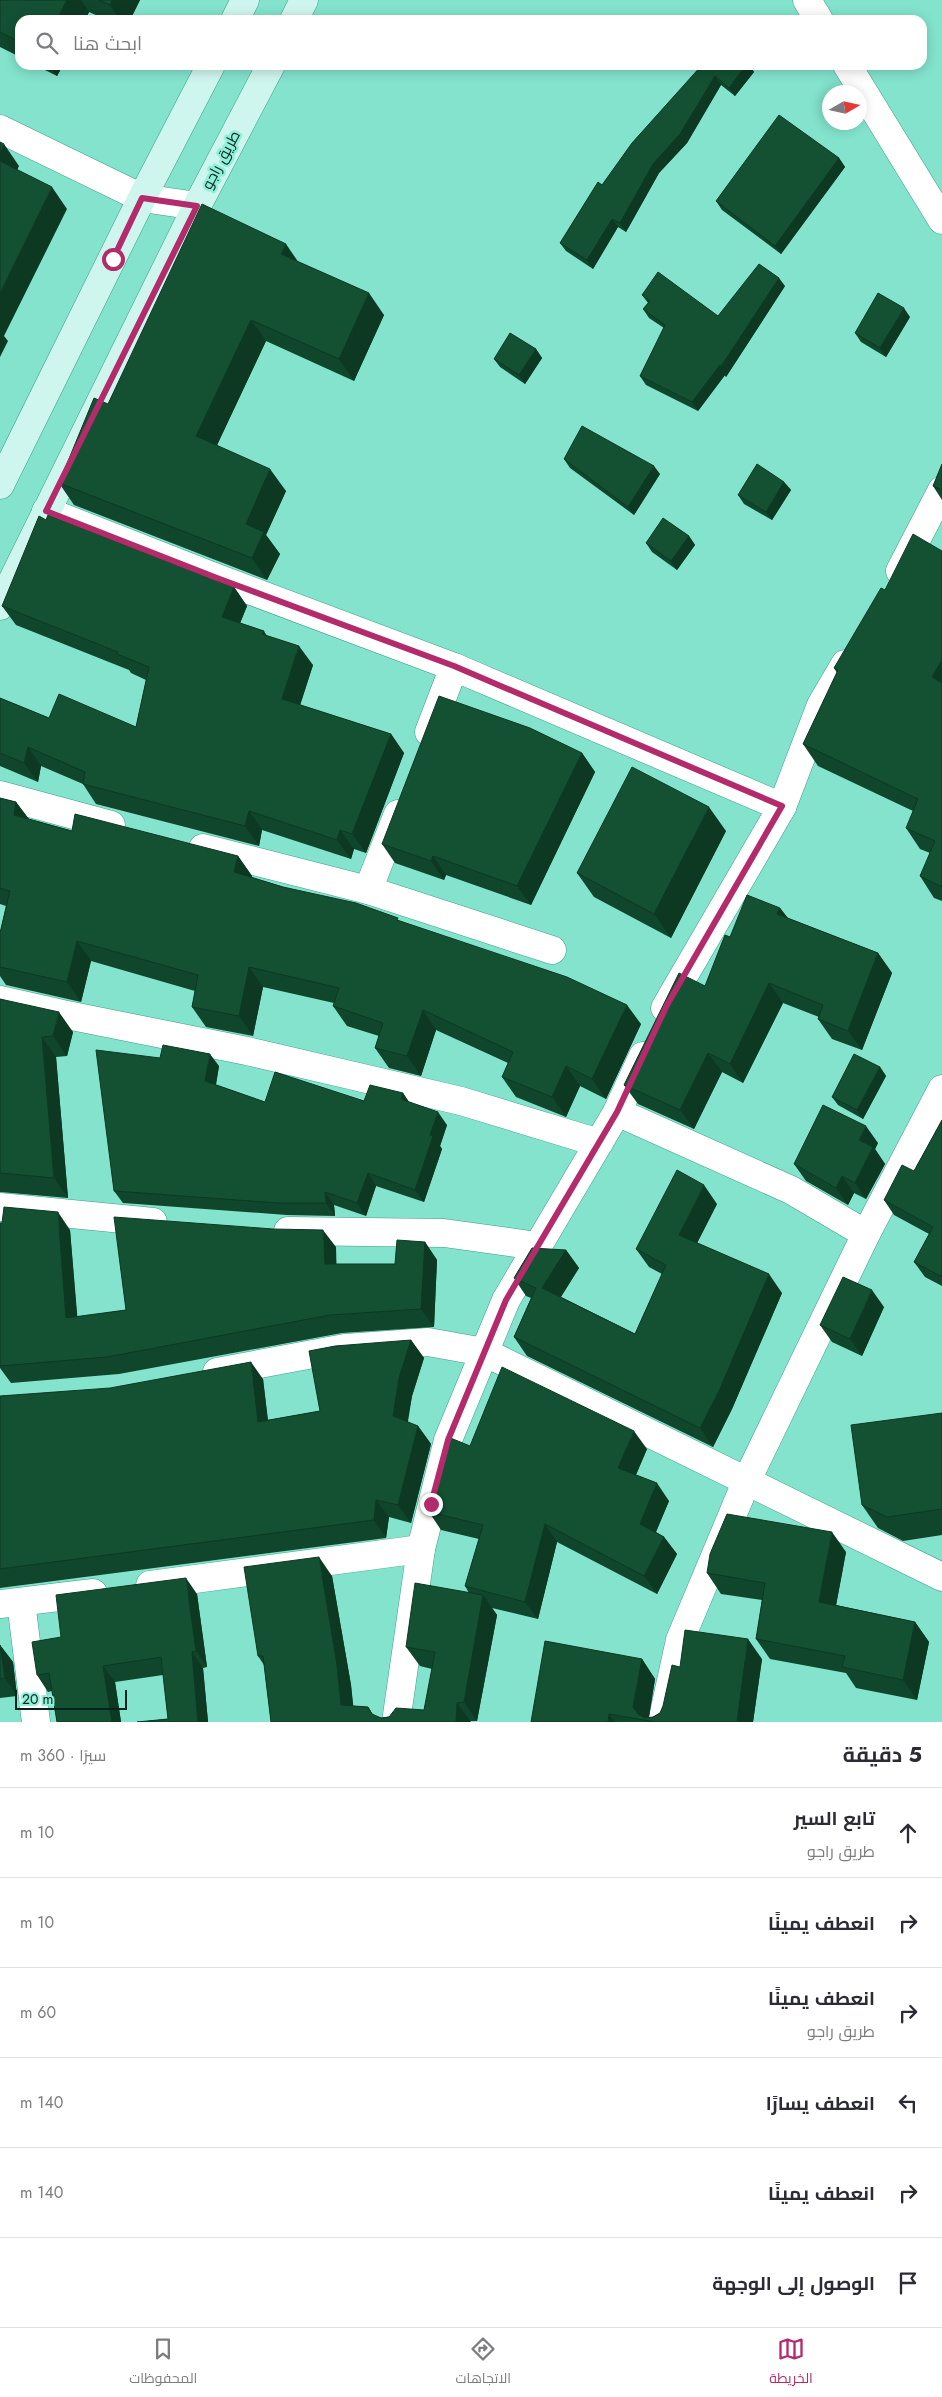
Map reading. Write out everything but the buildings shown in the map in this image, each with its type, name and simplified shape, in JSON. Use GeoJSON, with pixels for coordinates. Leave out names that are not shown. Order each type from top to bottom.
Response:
{"type":"FeatureCollection","features":[{"type":"Feature","properties":{"kind":"main road"},"geometry":{"type":"LineString","coordinates":[[238,15],[245,0]]}},
{"type":"Feature","properties":{"kind":"main road"},"geometry":{"type":"LineString","coordinates":[[296,15],[304,0]]}},
{"type":"Feature","properties":{"kind":"main road"},"geometry":{"type":"LineString","coordinates":[[0,485],[142,198],[208,70]]}},
{"type":"Feature","properties":{"kind":"main road","name":"طريق راجو"},"geometry":{"type":"LineString","coordinates":[[0,606],[197,206],[268,70]]}},
{"type":"Feature","properties":{"kind":"street"},"geometry":{"type":"LineString","coordinates":[[807,0],[816,15]]}},
{"type":"Feature","properties":{"kind":"street"},"geometry":{"type":"LineString","coordinates":[[850,70],[942,220]]}},
{"type":"Feature","properties":{"kind":"street"},"geometry":{"type":"LineString","coordinates":[[0,129],[142,198],[197,206]]}},
{"type":"Feature","properties":{"kind":"street"},"geometry":{"type":"LineString","coordinates":[[886,594],[912,552],[942,490]]}},
{"type":"Feature","properties":{"kind":"street"},"geometry":{"type":"LineString","coordinates":[[46,511],[217,578],[454,666],[782,806]]}},
{"type":"Feature","properties":{"kind":"street"},"geometry":{"type":"LineString","coordinates":[[396,1722],[421,1549],[448,1440],[506,1300],[617,1112],[667,1005],[782,806],[821,705],[856,645]]}},
{"type":"Feature","properties":{"kind":"street"},"geometry":{"type":"LineString","coordinates":[[419,760],[454,666]]}},
{"type":"Feature","properties":{"kind":"street"},"geometry":{"type":"LineString","coordinates":[[368,890],[408,788]]}},
{"type":"Feature","properties":{"kind":"street"},"geometry":{"type":"LineString","coordinates":[[0,795],[140,832]]}},
{"type":"Feature","properties":{"kind":"street"},"geometry":{"type":"LineString","coordinates":[[178,842],[368,890],[552,950]]}},
{"type":"Feature","properties":{"kind":"street"},"geometry":{"type":"LineString","coordinates":[[0,1000],[247,1051],[461,1101],[599,1143]]}},
{"type":"Feature","properties":{"kind":"street"},"geometry":{"type":"LineString","coordinates":[[662,1722],[680,1640],[747,1480],[866,1234],[942,1089]]}},
{"type":"Feature","properties":{"kind":"street"},"geometry":{"type":"LineString","coordinates":[[617,1112],[791,1190],[866,1234]]}},
{"type":"Feature","properties":{"kind":"street"},"geometry":{"type":"LineString","coordinates":[[0,1207],[182,1224]]}},
{"type":"Feature","properties":{"kind":"street"},"geometry":{"type":"LineString","coordinates":[[267,1229],[444,1233],[537,1246]]}},
{"type":"Feature","properties":{"kind":"street"},"geometry":{"type":"LineString","coordinates":[[189,1377],[345,1348],[428,1342],[484,1352],[942,1577]]}},
{"type":"Feature","properties":{"kind":"street"},"geometry":{"type":"LineString","coordinates":[[36,1722],[11,1603],[421,1549]]}},
{"type":"Feature","properties":{"kind":"route"},"geometry":{"type":"LineString","coordinates":[[113,259],[142,198],[197,206],[46,511],[217,578],[454,666],[782,806],[667,1005],[617,1112],[506,1300],[448,1440],[431,1504]]}}]}
